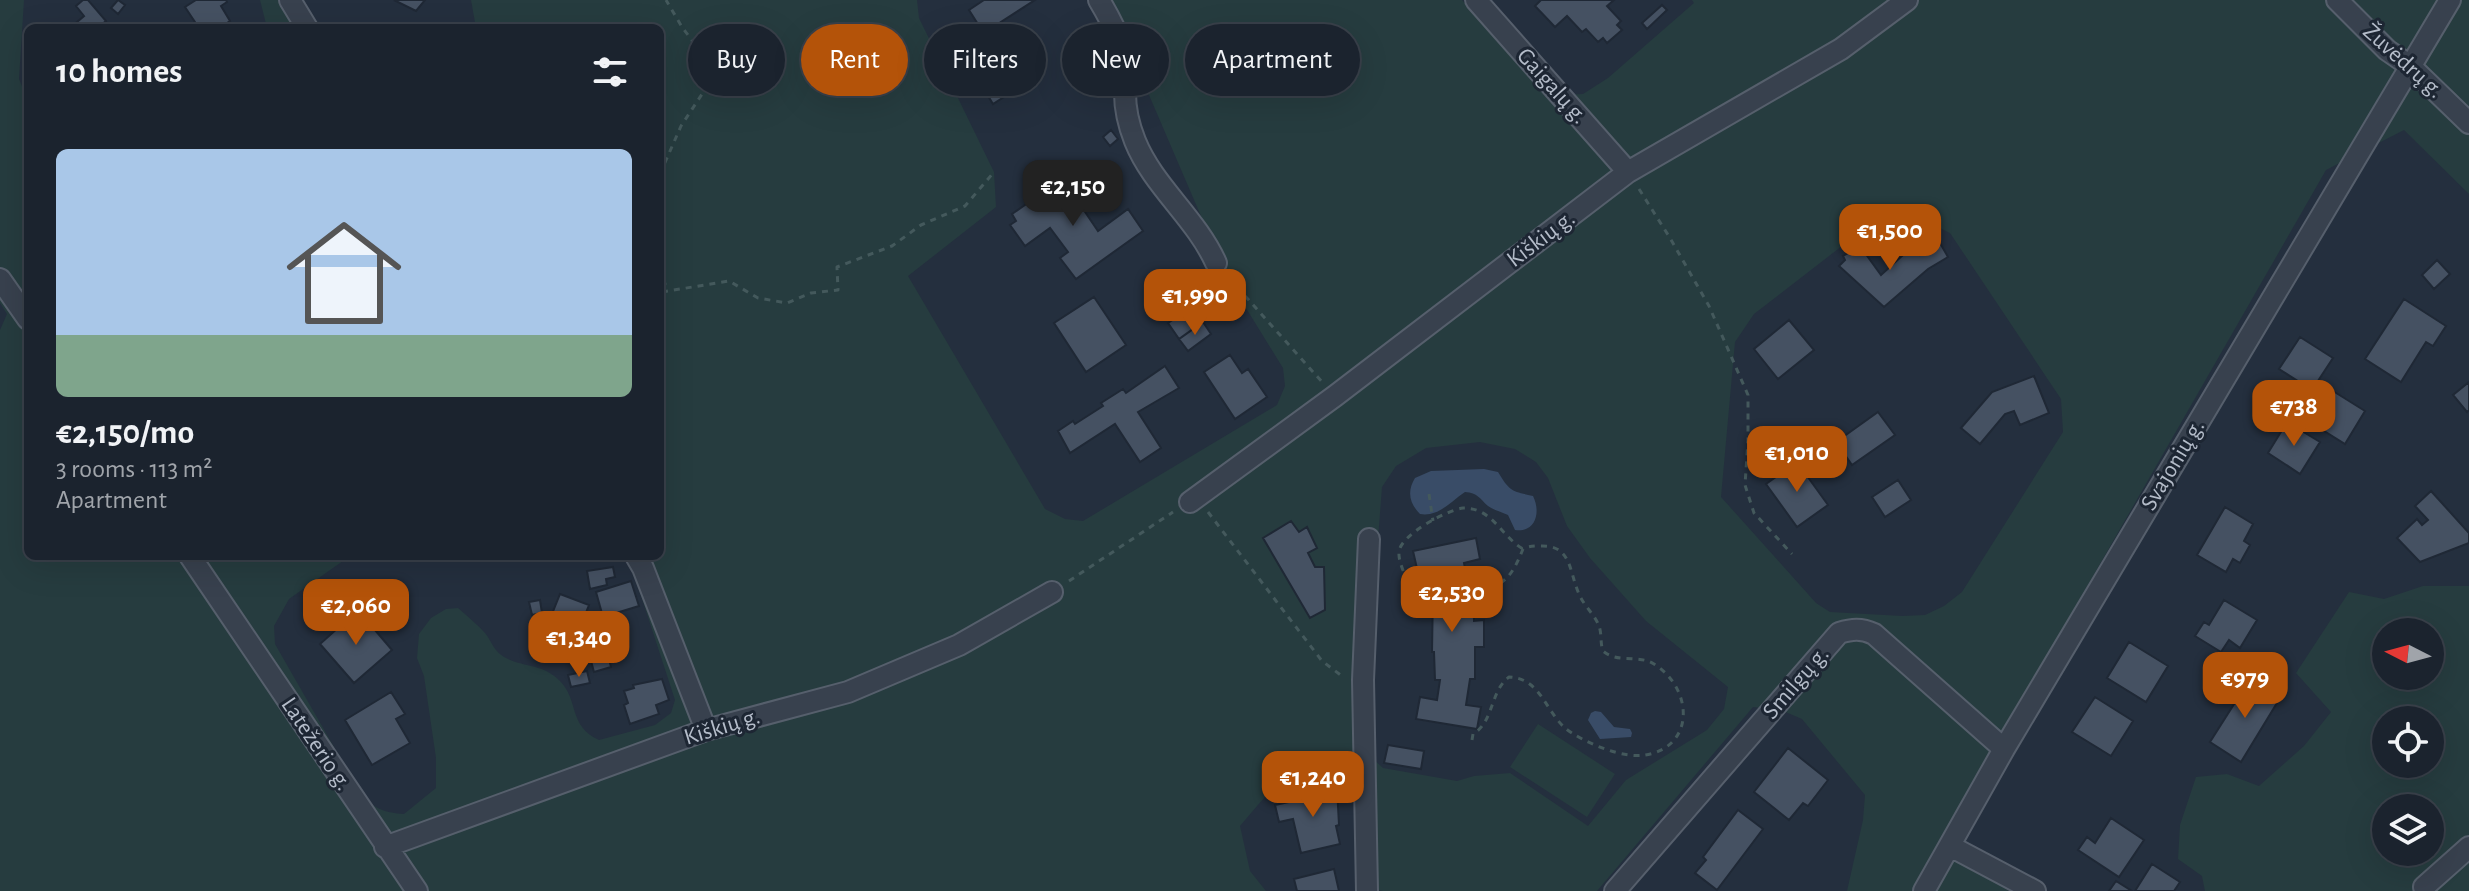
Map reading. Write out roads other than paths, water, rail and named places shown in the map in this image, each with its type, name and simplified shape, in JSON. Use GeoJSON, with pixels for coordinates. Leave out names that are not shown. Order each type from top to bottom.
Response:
{"type":"FeatureCollection","features":[{"type":"Feature","properties":{"kind":"street"},"geometry":{"type":"LineString","coordinates":[[290,0],[305,24]]}},
{"type":"Feature","properties":{"kind":"street"},"geometry":{"type":"LineString","coordinates":[[1099,0],[1125,57],[1127,74],[1124,90],[1135,141],[1146,163],[1207,243],[1216,263]]}},
{"type":"Feature","properties":{"kind":"street","name":"Gaigalų g."},"geometry":{"type":"LineString","coordinates":[[1476,0],[1628,172]]}},
{"type":"Feature","properties":{"kind":"street","name":"Kiškių g."},"geometry":{"type":"LineString","coordinates":[[1193,499],[1335,396],[1628,172],[1841,49],[1907,0]]}},
{"type":"Feature","properties":{"kind":"street","name":"Žuvėdrų g."},"geometry":{"type":"LineString","coordinates":[[2337,0],[2387,50],[2410,66],[2469,123]]}},
{"type":"Feature","properties":{"kind":"street","name":"Svajonių g."},"geometry":{"type":"LineString","coordinates":[[1924,891],[2004,749],[2450,0]]}},
{"type":"Feature","properties":{"kind":"street"},"geometry":{"type":"LineString","coordinates":[[0,279],[24,313]]}},
{"type":"Feature","properties":{"kind":"street"},"geometry":{"type":"LineString","coordinates":[[1367,891],[1363,680],[1369,539]]}},
{"type":"Feature","properties":{"kind":"street","name":"Latežerio g."},"geometry":{"type":"LineString","coordinates":[[193,560],[417,891]]}},
{"type":"Feature","properties":{"kind":"street"},"geometry":{"type":"LineString","coordinates":[[638,560],[706,730]]}},
{"type":"Feature","properties":{"kind":"street","name":"Kiškių g."},"geometry":{"type":"LineString","coordinates":[[385,847],[706,730],[848,692],[959,645],[1052,592]]}},
{"type":"Feature","properties":{"kind":"street","name":"Smilgų g."},"geometry":{"type":"LineString","coordinates":[[1615,891],[1839,633],[1864,629],[1874,634],[2004,749]]}},
{"type":"Feature","properties":{"kind":"street"},"geometry":{"type":"LineString","coordinates":[[1950,846],[2035,891]]}},
{"type":"Feature","properties":{"kind":"street"},"geometry":{"type":"LineString","coordinates":[[2424,887],[2469,847]]}},
{"type":"Feature","properties":{"kind":"water"},"geometry":{"type":"Polygon","coordinates":[[[1484,469],[1498,472],[1512,490],[1533,496],[1537,508],[1532,525],[1515,530],[1508,515],[1490,507],[1478,496],[1465,492],[1433,513],[1420,514],[1413,506],[1410,492],[1415,478],[1431,471],[1484,469]]]}},
{"type":"Feature","properties":{"kind":"water"},"geometry":{"type":"Polygon","coordinates":[[[1595,711],[1601,712],[1614,727],[1630,729],[1631,737],[1600,739],[1588,720],[1595,711]]]}}]}
